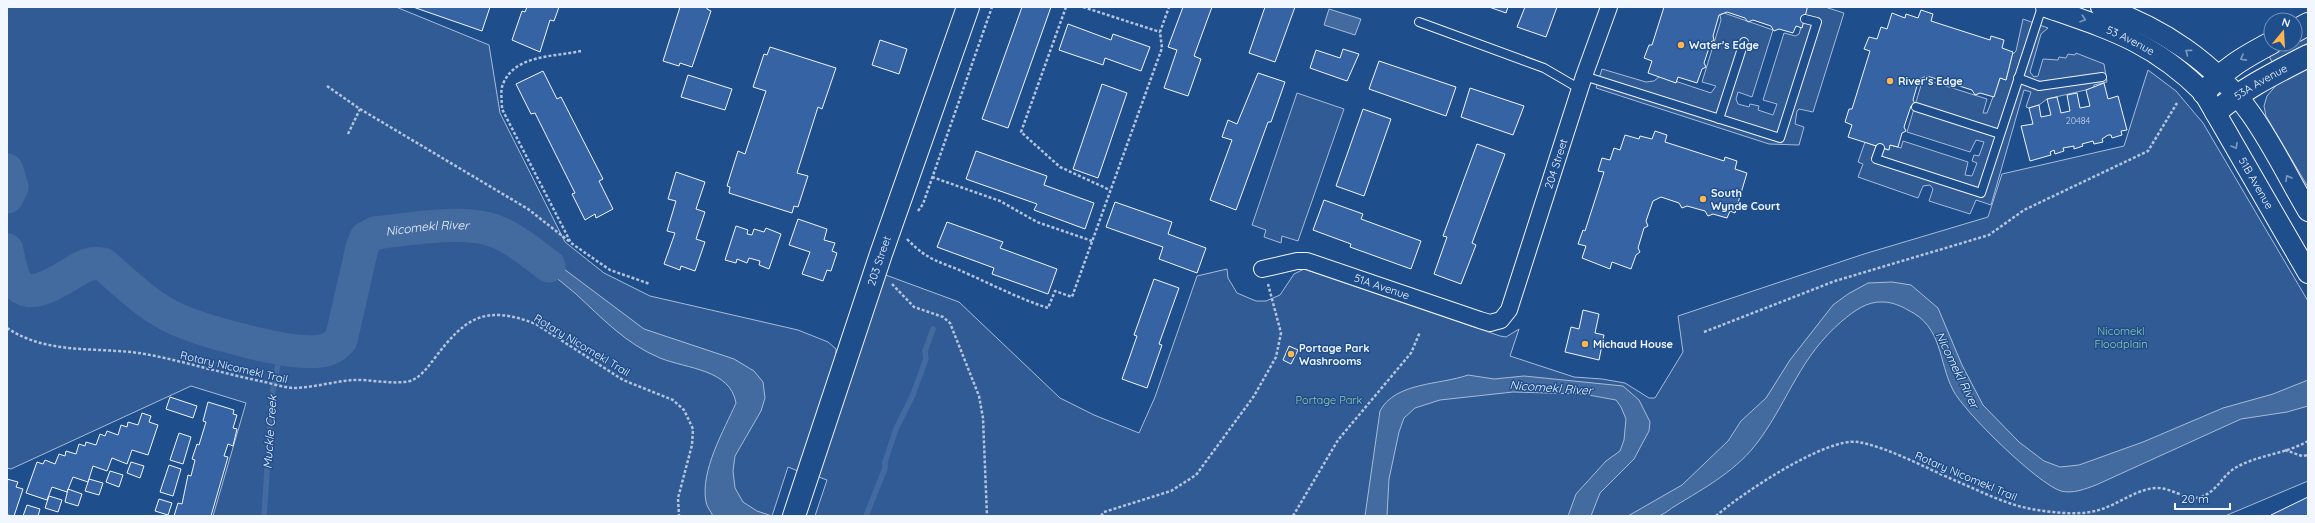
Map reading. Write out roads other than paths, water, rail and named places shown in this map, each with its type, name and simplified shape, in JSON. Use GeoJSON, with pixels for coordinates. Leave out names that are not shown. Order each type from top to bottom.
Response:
{"type":"FeatureCollection","features":[{"type":"Feature","properties":{"kind":"main road","name":"203 Street"},"geometry":{"type":"LineString","coordinates":[[794,516],[874,275],[968,7]]}},
{"type":"Feature","properties":{"kind":"main road"},"geometry":{"type":"LineString","coordinates":[[2204,93],[2218,76],[2237,61],[2263,47]]}},
{"type":"Feature","properties":{"kind":"main road","name":"53A Avenue"},"geometry":{"type":"LineString","coordinates":[[2216,112],[2236,95],[2308,56]]}},
{"type":"Feature","properties":{"kind":"street","name":"204 Street"},"geometry":{"type":"LineString","coordinates":[[1501,320],[1509,310],[1582,83],[1610,7]]}},
{"type":"Feature","properties":{"kind":"street","name":"53 Avenue"},"geometry":{"type":"LineString","coordinates":[[2046,7],[2100,24],[2133,39],[2157,53],[2188,77],[2204,93]]}},
{"type":"Feature","properties":{"kind":"street","name":"53 Avenue"},"geometry":{"type":"LineString","coordinates":[[2101,7],[2128,17],[2168,37],[2218,76]]}},
{"type":"Feature","properties":{"kind":"street"},"geometry":{"type":"LineString","coordinates":[[2218,76],[2236,95],[2254,118],[2308,211]]}},
{"type":"Feature","properties":{"kind":"street","name":"51B Avenue"},"geometry":{"type":"LineString","coordinates":[[2204,93],[2308,274]]}},
{"type":"Feature","properties":{"kind":"street","name":"51A Avenue"},"geometry":{"type":"LineString","coordinates":[[1262,269],[1297,260],[1307,261],[1480,320],[1490,323],[1501,320]]}},
{"type":"Feature","properties":{"kind":"lane"},"geometry":{"type":"LineString","coordinates":[[1880,148],[1876,159],[1981,193],[2042,7]]}},
{"type":"Feature","properties":{"kind":"lane"},"geometry":{"type":"LineString","coordinates":[[1419,22],[1582,83],[1719,119],[1780,138],[1817,22],[1805,19]]}},
{"type":"Feature","properties":{"kind":"lane"},"geometry":{"type":"LineString","coordinates":[[1719,119],[1744,42]]}},
{"type":"Feature","properties":{"kind":"lane"},"geometry":{"type":"LineString","coordinates":[[2018,78],[2039,86],[2102,77]]}},
{"type":"Feature","properties":{"kind":"lane"},"geometry":{"type":"LineString","coordinates":[[1916,107],[2000,134]]}},
{"type":"Feature","properties":{"kind":"water"},"geometry":{"type":"Polygon","coordinates":[[[1329,9],[1361,19],[1355,35],[1324,25],[1329,9]]]}},
{"type":"Feature","properties":{"kind":"water"},"geometry":{"type":"Polygon","coordinates":[[[512,230],[644,329],[734,359],[754,371],[763,382],[765,398],[761,411],[735,456],[733,471],[735,488],[743,502],[757,511],[772,516],[713,516],[708,508],[705,490],[706,477],[714,451],[736,403],[732,392],[725,383],[706,372],[660,358],[625,338],[568,287],[511,244],[512,230]]]}},
{"type":"Feature","properties":{"kind":"water"},"geometry":{"type":"Polygon","coordinates":[[[1892,282],[1911,285],[1938,308],[1962,365],[1983,405],[2019,442],[2044,461],[2060,467],[2079,465],[2143,442],[2223,408],[2273,394],[2308,380],[2308,406],[2287,412],[2241,419],[2096,485],[2065,492],[2050,486],[2020,462],[1971,414],[1953,390],[1934,335],[1928,326],[1919,317],[1896,304],[1877,302],[1856,310],[1828,335],[1816,349],[1796,378],[1760,439],[1732,469],[1710,485],[1661,515],[1649,517],[1628,516],[1682,485],[1728,441],[1741,421],[1766,398],[1790,360],[1833,305],[1848,294],[1868,283],[1892,282]]]}},
{"type":"Feature","properties":{"kind":"water"},"geometry":{"type":"Polygon","coordinates":[[[1468,375],[1494,379],[1524,376],[1623,386],[1639,400],[1650,422],[1649,431],[1634,459],[1600,493],[1591,516],[1568,516],[1576,494],[1606,461],[1620,451],[1624,440],[1626,419],[1616,400],[1583,394],[1513,392],[1440,400],[1415,408],[1404,418],[1399,432],[1389,479],[1387,516],[1365,516],[1380,411],[1387,402],[1396,395],[1407,390],[1468,375]]]}},
{"type":"Feature","properties":{"kind":"waterway","name":"Nicomekl River"},"geometry":{"type":"LineString","coordinates":[[7,170],[12,187],[7,197]]}},
{"type":"Feature","properties":{"kind":"waterway","name":"Nicomekl River"},"geometry":{"type":"LineString","coordinates":[[7,250],[13,276],[17,283],[24,289],[32,291],[42,289],[87,265],[95,263],[103,264],[152,305],[183,322],[244,341],[306,352],[327,350],[341,340],[362,248],[366,238],[375,233],[421,227],[455,225],[471,226],[500,233],[526,248],[549,266]]}},
{"type":"Feature","properties":{"kind":"waterway"},"geometry":{"type":"LineString","coordinates":[[866,516],[885,468],[885,462],[896,429],[912,397],[926,359],[925,351],[933,329]]}},
{"type":"Feature","properties":{"kind":"waterway","name":"Muckle Creek"},"geometry":{"type":"LineString","coordinates":[[264,516],[272,395],[281,349]]}},
{"type":"Feature","properties":{"kind":"place","name":"Water's Edge"},"geometry":{"type":"Point","coordinates":[1681,45]}},
{"type":"Feature","properties":{"kind":"place","name":"River's Edge"},"geometry":{"type":"Point","coordinates":[1890,81]}},
{"type":"Feature","properties":{"kind":"place","name":"South Wynde Court"},"geometry":{"type":"Point","coordinates":[1703,199]}},
{"type":"Feature","properties":{"kind":"place","name":"Michaud House"},"geometry":{"type":"Point","coordinates":[1585,344]}},
{"type":"Feature","properties":{"kind":"place","name":"Portage Park Washrooms"},"geometry":{"type":"Point","coordinates":[1291,354]}},
{"type":"Feature","properties":{"kind":"park label","name":"Nicomekl Floodplain"},"geometry":{"type":"Point","coordinates":[2121,337]}},
{"type":"Feature","properties":{"kind":"park label","name":"Portage Park"},"geometry":{"type":"Point","coordinates":[1329,400]}}]}
